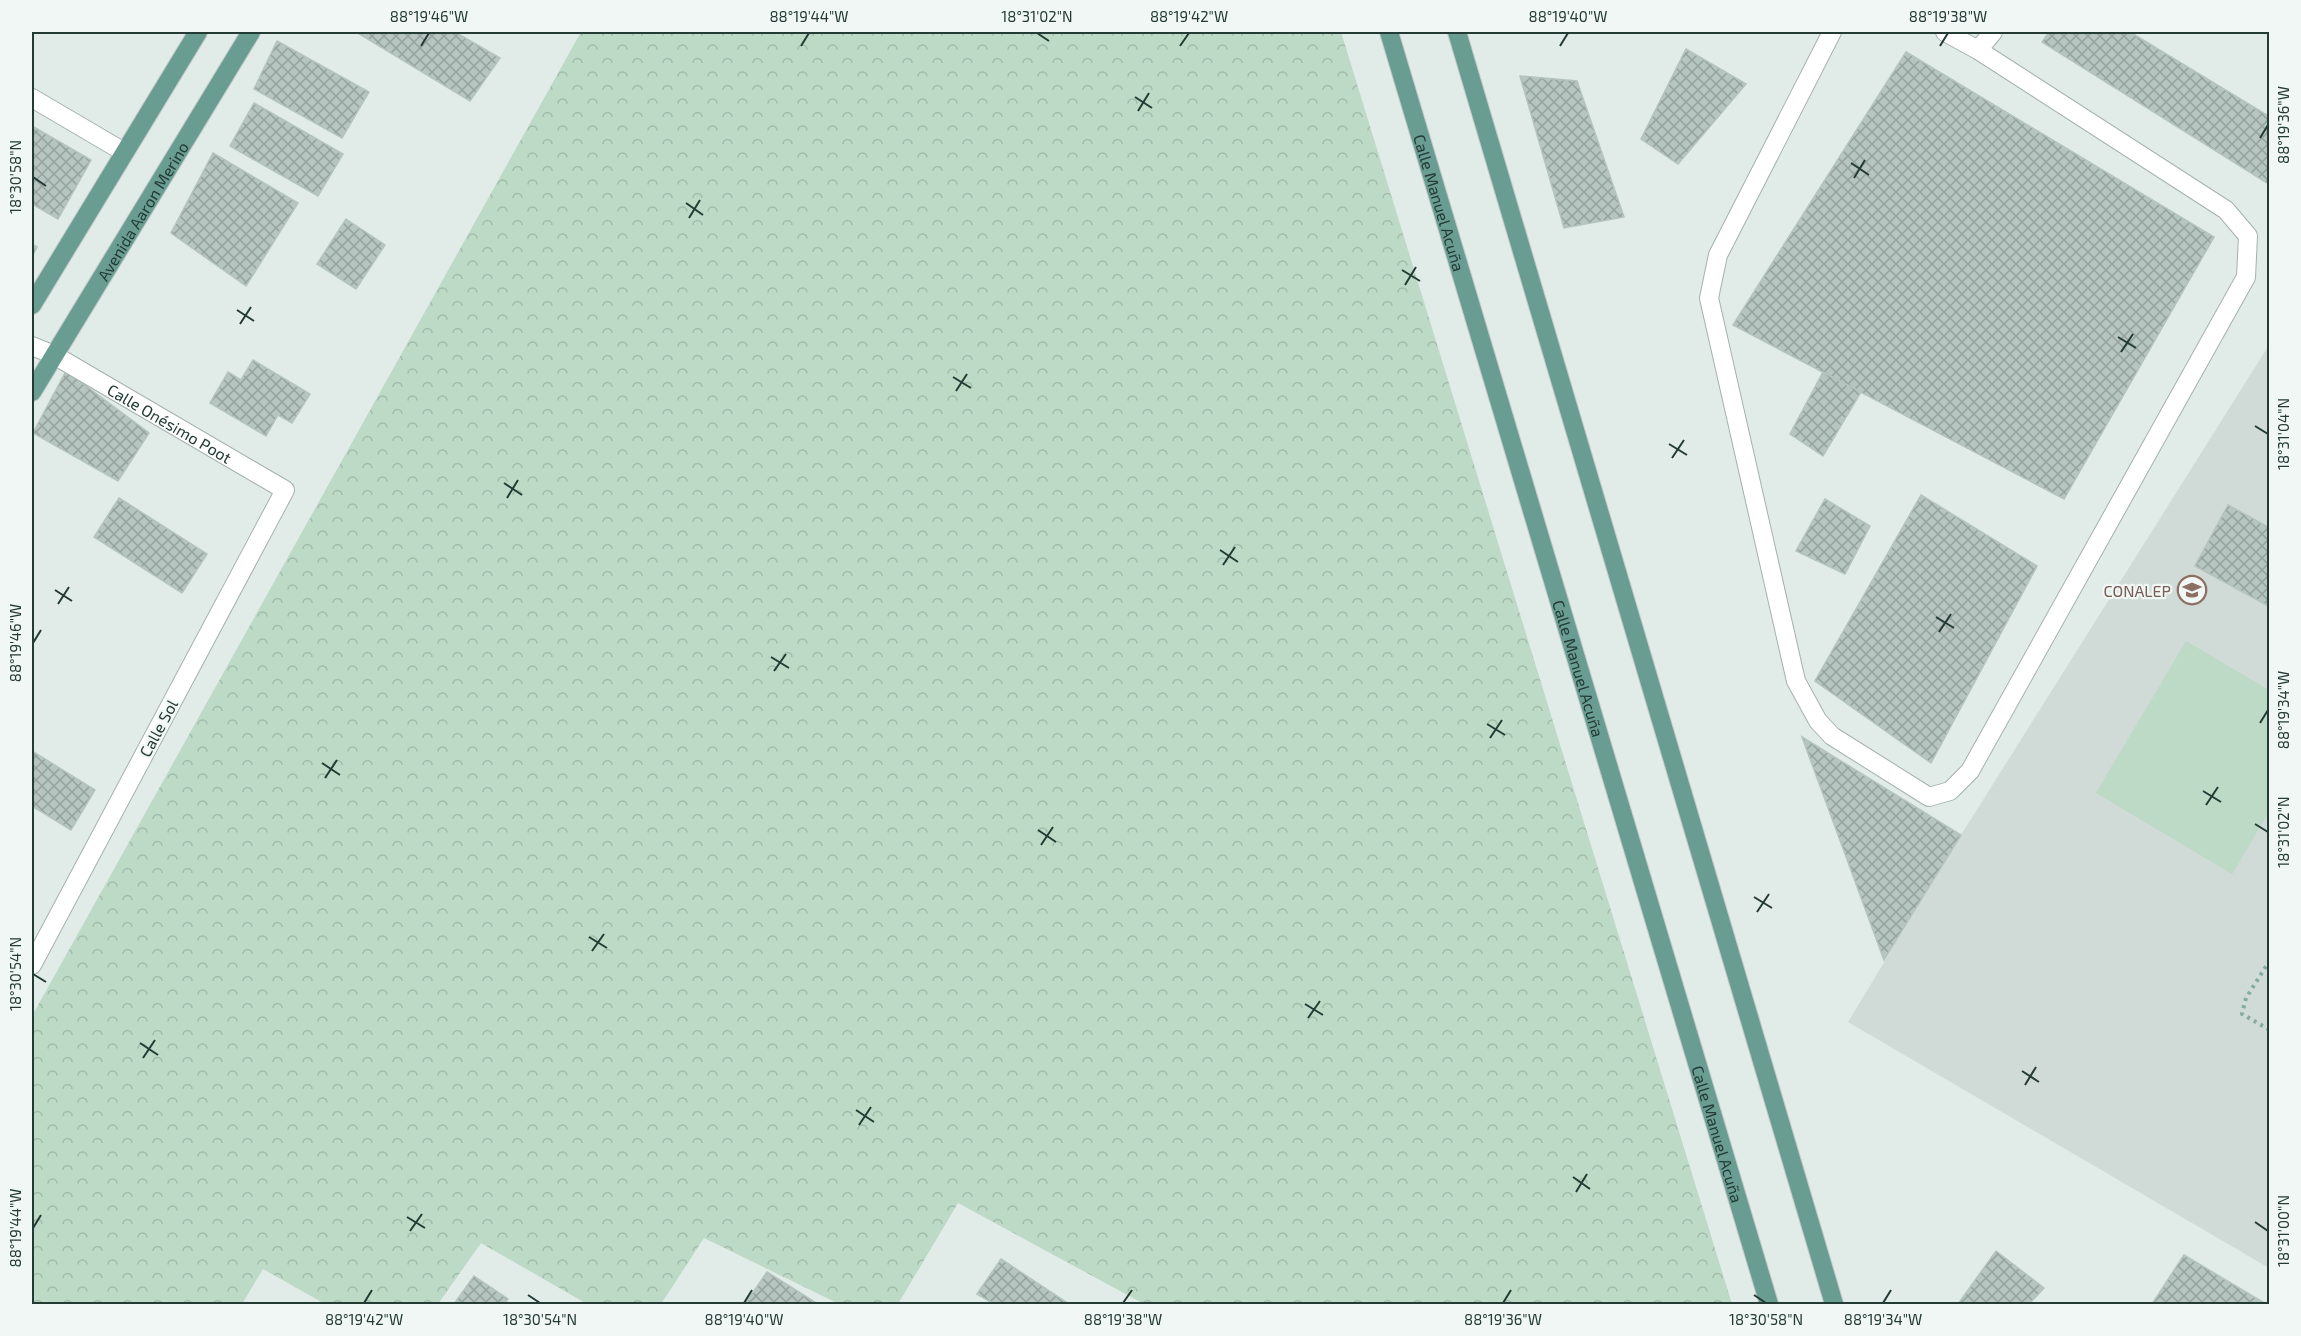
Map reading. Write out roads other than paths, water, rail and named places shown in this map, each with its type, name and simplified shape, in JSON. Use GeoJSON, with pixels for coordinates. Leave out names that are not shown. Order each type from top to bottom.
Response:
{"type":"FeatureCollection","features":[{"type":"Feature","properties":{"kind":"main road"},"geometry":{"type":"LineString","coordinates":[[32,305],[198,32]]}},
{"type":"Feature","properties":{"kind":"main road","name":"Avenida Aaron Merino"},"geometry":{"type":"LineString","coordinates":[[32,392],[251,32]]}},
{"type":"Feature","properties":{"kind":"main road","name":"Calle Manuel Acuña"},"geometry":{"type":"LineString","coordinates":[[1389,32],[1769,1305]]}},
{"type":"Feature","properties":{"kind":"main road"},"geometry":{"type":"LineString","coordinates":[[1457,32],[1834,1305]]}},
{"type":"Feature","properties":{"kind":"street"},"geometry":{"type":"LineString","coordinates":[[1832,32],[1718,255],[1708,298],[1796,681],[1818,721],[1832,736],[1929,797],[1950,791],[1970,771],[2246,278],[2248,236],[2226,210],[1978,50],[1945,32]]}},
{"type":"Feature","properties":{"kind":"street"},"geometry":{"type":"LineString","coordinates":[[1978,50],[1993,32]]}},
{"type":"Feature","properties":{"kind":"street"},"geometry":{"type":"LineString","coordinates":[[32,98],[124,152]]}},
{"type":"Feature","properties":{"kind":"street","name":"Calle Onésimo Poot"},"geometry":{"type":"LineString","coordinates":[[32,346],[54,355],[285,490]]}},
{"type":"Feature","properties":{"kind":"street","name":"Calle Sol"},"geometry":{"type":"LineString","coordinates":[[32,965],[285,490]]}},
{"type":"Feature","properties":{"kind":"place","name":"CONALEP"},"geometry":{"type":"Point","coordinates":[2192,590]}}]}
